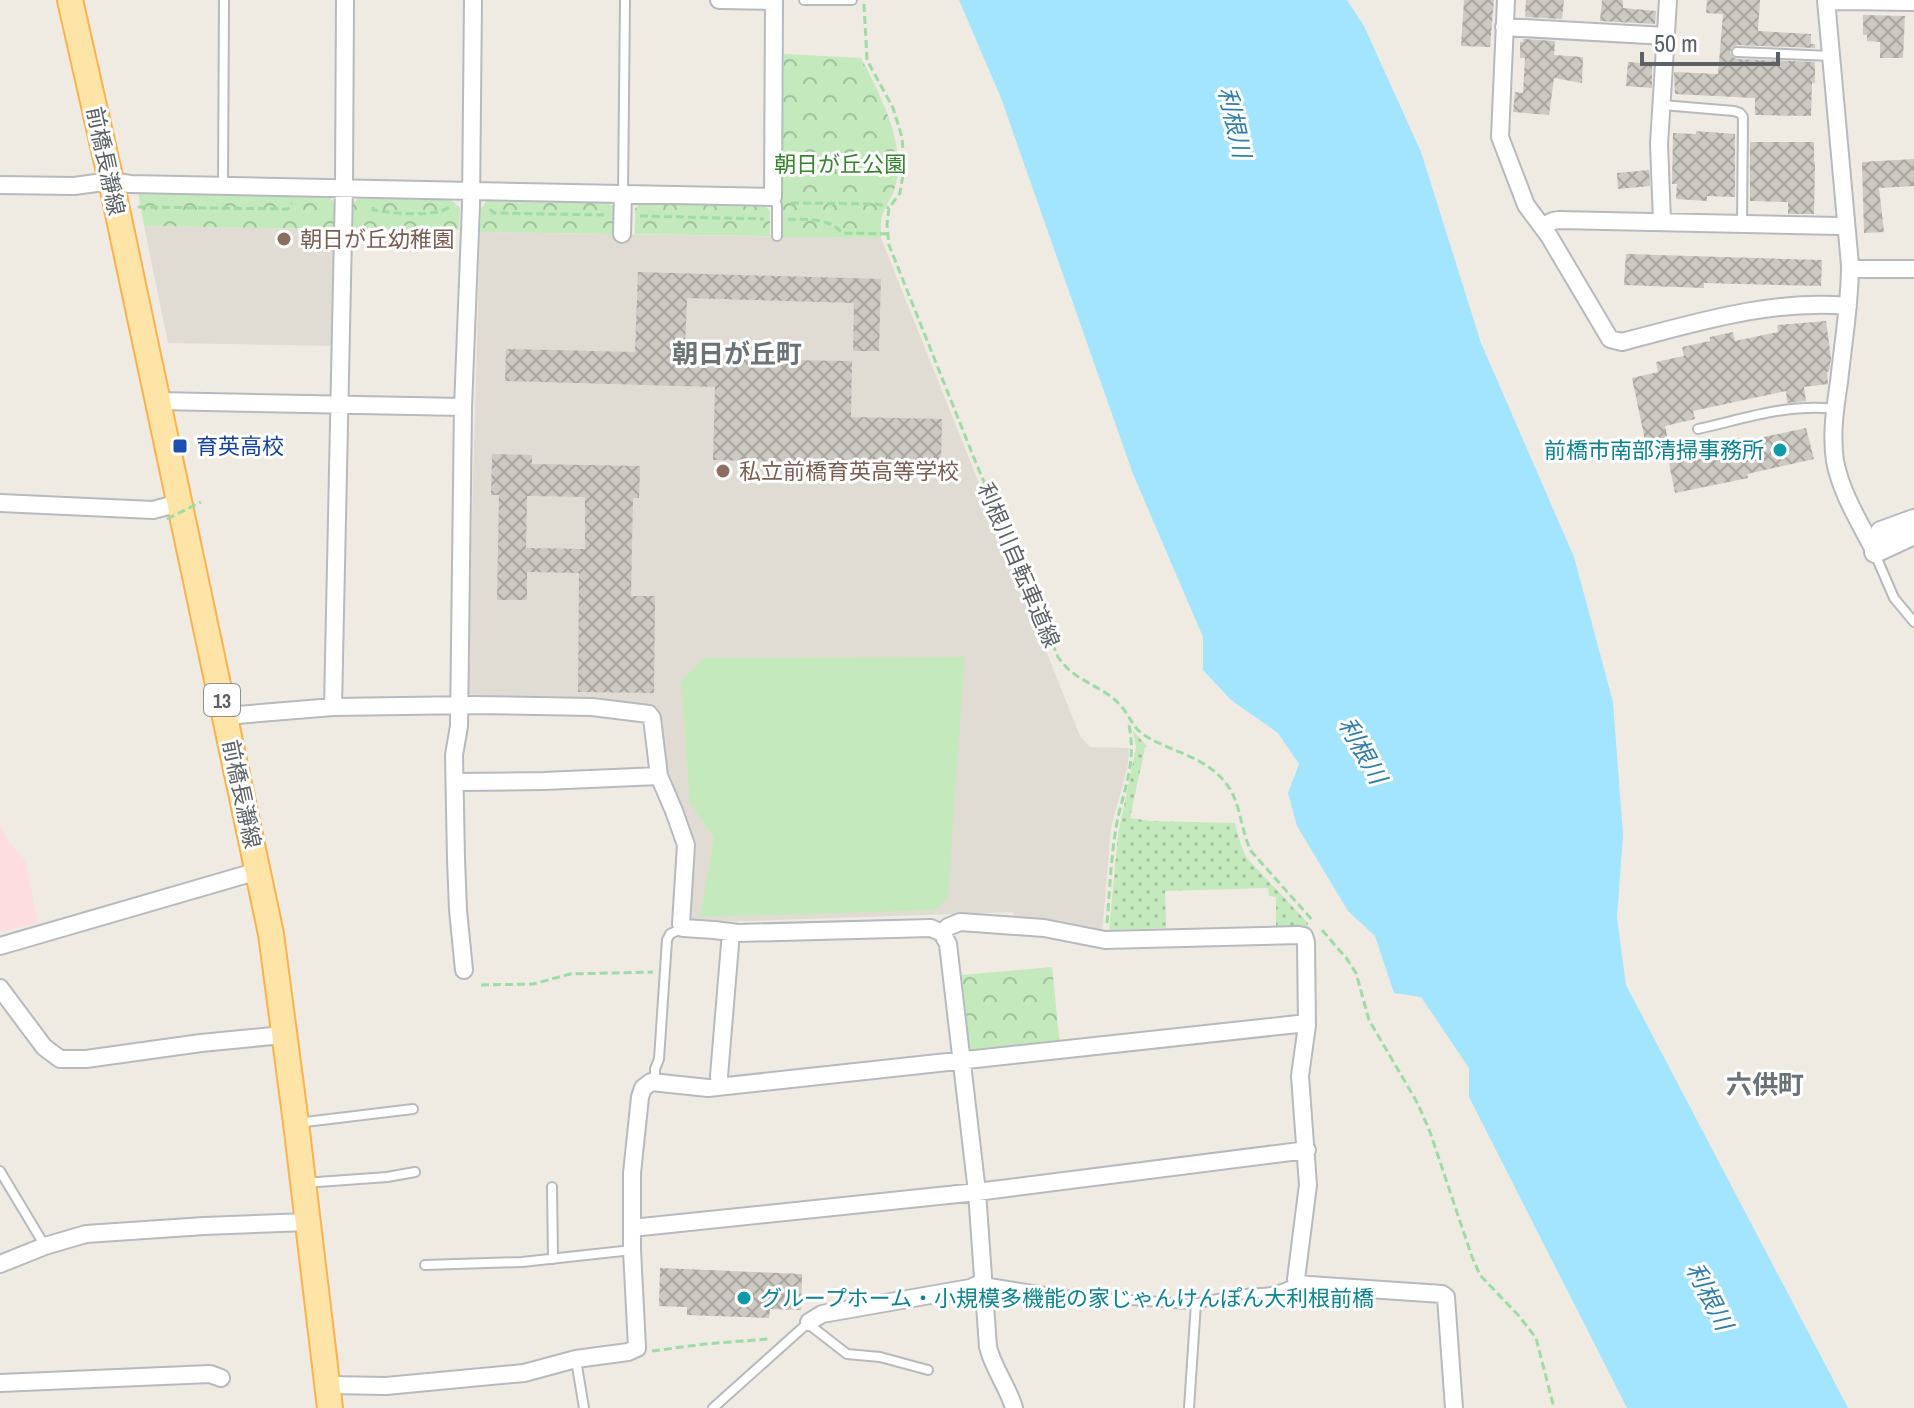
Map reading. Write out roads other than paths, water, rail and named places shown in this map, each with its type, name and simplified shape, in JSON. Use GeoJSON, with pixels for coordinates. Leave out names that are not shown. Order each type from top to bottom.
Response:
{"type":"FeatureCollection","features":[{"type":"Feature","properties":{"kind":"main road","name":"前橋長瀞線"},"geometry":{"type":"LineString","coordinates":[[70,0],[182,508],[271,934],[329,1396]]}},
{"type":"Feature","properties":{"kind":"street"},"geometry":{"type":"LineString","coordinates":[[333,707],[345,0]]}},
{"type":"Feature","properties":{"kind":"street"},"geometry":{"type":"LineString","coordinates":[[464,970],[458,910],[454,755],[459,726],[473,0]]}},
{"type":"Feature","properties":{"kind":"street"},"geometry":{"type":"LineString","coordinates":[[0,185],[74,186],[111,181],[344,194],[471,190],[773,197],[779,1],[719,0]]}},
{"type":"Feature","properties":{"kind":"street"},"geometry":{"type":"LineString","coordinates":[[1506,0],[1500,137],[1526,205],[1543,226],[1613,341],[1622,342],[1763,309],[1848,306]]}},
{"type":"Feature","properties":{"kind":"street"},"geometry":{"type":"LineString","coordinates":[[1662,222],[1659,144],[1668,0]]}},
{"type":"Feature","properties":{"kind":"street"},"geometry":{"type":"LineString","coordinates":[[1875,552],[1840,479],[1835,461],[1835,409],[1850,269],[1826,1],[1914,2]]}},
{"type":"Feature","properties":{"kind":"street"},"geometry":{"type":"LineString","coordinates":[[1504,27],[1666,36]]}},
{"type":"Feature","properties":{"kind":"street"},"geometry":{"type":"LineString","coordinates":[[622,234],[623,194]]}},
{"type":"Feature","properties":{"kind":"street"},"geometry":{"type":"LineString","coordinates":[[1543,226],[1559,220],[1846,224]]}},
{"type":"Feature","properties":{"kind":"street"},"geometry":{"type":"LineString","coordinates":[[1850,269],[1914,269]]}},
{"type":"Feature","properties":{"kind":"street"},"geometry":{"type":"LineString","coordinates":[[157,401],[463,407]]}},
{"type":"Feature","properties":{"kind":"street"},"geometry":{"type":"LineString","coordinates":[[0,503],[153,510],[182,508]]}},
{"type":"Feature","properties":{"kind":"street"},"geometry":{"type":"LineString","coordinates":[[1875,552],[1881,532],[1914,520]]}},
{"type":"Feature","properties":{"kind":"street"},"geometry":{"type":"LineString","coordinates":[[1875,552],[1914,534]]}},
{"type":"Feature","properties":{"kind":"street"},"geometry":{"type":"LineString","coordinates":[[225,716],[333,707],[473,705],[592,707],[649,714],[659,776],[686,845],[683,928],[731,932],[931,928],[942,933],[948,944],[977,1192],[990,1353],[1014,1408]]}},
{"type":"Feature","properties":{"kind":"street"},"geometry":{"type":"LineString","coordinates":[[456,782],[659,776]]}},
{"type":"Feature","properties":{"kind":"street"},"geometry":{"type":"LineString","coordinates":[[0,946],[258,871]]}},
{"type":"Feature","properties":{"kind":"street"},"geometry":{"type":"LineString","coordinates":[[942,933],[952,924],[960,922],[1044,928],[1105,940],[1304,936],[1307,1025],[1300,1076],[1308,1185],[1295,1276],[1297,1282],[1309,1285],[1442,1294],[1446,1297],[1454,1408]]}},
{"type":"Feature","properties":{"kind":"street"},"geometry":{"type":"LineString","coordinates":[[720,1086],[731,932]]}},
{"type":"Feature","properties":{"kind":"street"},"geometry":{"type":"LineString","coordinates":[[0,988],[44,1047],[60,1059],[86,1059],[283,1035]]}},
{"type":"Feature","properties":{"kind":"street"},"geometry":{"type":"LineString","coordinates":[[329,1396],[386,1386],[524,1373],[576,1359],[637,1348],[632,1250],[633,1154],[640,1097],[647,1084],[655,1081],[699,1088],[1307,1025]]}},
{"type":"Feature","properties":{"kind":"street"},"geometry":{"type":"LineString","coordinates":[[632,1228],[977,1192],[1307,1150]]}},
{"type":"Feature","properties":{"kind":"street"},"geometry":{"type":"LineString","coordinates":[[0,1264],[45,1246],[101,1232],[308,1222]]}},
{"type":"Feature","properties":{"kind":"street"},"geometry":{"type":"LineString","coordinates":[[809,1322],[822,1314],[970,1288],[983,1282]]}},
{"type":"Feature","properties":{"kind":"street"},"geometry":{"type":"LineString","coordinates":[[0,1383],[210,1374],[221,1378]]}},
{"type":"Feature","properties":{"kind":"lane"},"geometry":{"type":"LineString","coordinates":[[223,185],[224,0]]}},
{"type":"Feature","properties":{"kind":"lane"},"geometry":{"type":"LineString","coordinates":[[623,194],[625,0]]}},
{"type":"Feature","properties":{"kind":"lane"},"geometry":{"type":"LineString","coordinates":[[804,0],[852,0]]}},
{"type":"Feature","properties":{"kind":"lane"},"geometry":{"type":"LineString","coordinates":[[1737,52],[1831,56]]}},
{"type":"Feature","properties":{"kind":"lane"},"geometry":{"type":"LineString","coordinates":[[1662,105],[1734,111],[1743,117],[1742,224]]}},
{"type":"Feature","properties":{"kind":"lane"},"geometry":{"type":"LineString","coordinates":[[773,197],[777,205],[777,236]]}},
{"type":"Feature","properties":{"kind":"lane"},"geometry":{"type":"LineString","coordinates":[[1698,429],[1782,410],[1835,409]]}},
{"type":"Feature","properties":{"kind":"lane"},"geometry":{"type":"LineString","coordinates":[[1875,552],[1894,598],[1914,622]]}},
{"type":"Feature","properties":{"kind":"lane"},"geometry":{"type":"LineString","coordinates":[[655,1081],[667,940],[670,934],[683,928]]}},
{"type":"Feature","properties":{"kind":"lane"},"geometry":{"type":"LineString","coordinates":[[296,1123],[413,1109]]}},
{"type":"Feature","properties":{"kind":"lane"},"geometry":{"type":"LineString","coordinates":[[0,1171],[45,1246]]}},
{"type":"Feature","properties":{"kind":"lane"},"geometry":{"type":"LineString","coordinates":[[303,1183],[415,1172]]}},
{"type":"Feature","properties":{"kind":"lane"},"geometry":{"type":"LineString","coordinates":[[552,1187],[553,1259]]}},
{"type":"Feature","properties":{"kind":"lane"},"geometry":{"type":"LineString","coordinates":[[425,1265],[522,1262],[632,1250]]}},
{"type":"Feature","properties":{"kind":"lane"},"geometry":{"type":"LineString","coordinates":[[983,1282],[1082,1297],[1196,1303],[1236,1295],[1275,1293],[1297,1282]]}},
{"type":"Feature","properties":{"kind":"lane"},"geometry":{"type":"LineString","coordinates":[[1189,1408],[1196,1303]]}},
{"type":"Feature","properties":{"kind":"lane"},"geometry":{"type":"LineString","coordinates":[[713,1408],[809,1322],[847,1354],[880,1357],[928,1370]]}},
{"type":"Feature","properties":{"kind":"lane"},"geometry":{"type":"LineString","coordinates":[[576,1359],[584,1408]]}},
{"type":"Feature","properties":{"kind":"water","name":"利根川"},"geometry":{"type":"Polygon","coordinates":[[[959,0],[1347,0],[1364,26],[1421,152],[1481,343],[1574,557],[1613,702],[1623,835],[1617,918],[1626,985],[1848,1408],[1627,1408],[1469,1097],[1469,1068],[1421,997],[1394,993],[1375,936],[1348,911],[1297,826],[1288,793],[1299,764],[1278,733],[1231,700],[1203,670],[1203,637],[1133,474],[1001,98],[959,0]]]}},
{"type":"Feature","properties":{"kind":"place","name":"朝日が丘幼稚園"},"geometry":{"type":"Point","coordinates":[284,239]}},
{"type":"Feature","properties":{"kind":"place","name":"育英高校"},"geometry":{"type":"Point","coordinates":[180,446]}},
{"type":"Feature","properties":{"kind":"place","name":"前橋市南部清掃事務所"},"geometry":{"type":"Point","coordinates":[1780,450]}},
{"type":"Feature","properties":{"kind":"place","name":"私立前橋育英高等学校"},"geometry":{"type":"Point","coordinates":[723,471]}},
{"type":"Feature","properties":{"kind":"place","name":"グループホーム・小規模多機能の家じゃんけんぽん大利根前橋"},"geometry":{"type":"Point","coordinates":[744,1298]}},
{"type":"Feature","properties":{"kind":"district","name":"朝日が丘町"},"geometry":{"type":"Point","coordinates":[737,353]}},
{"type":"Feature","properties":{"kind":"district","name":"六供町"},"geometry":{"type":"Point","coordinates":[1765,1084]}},
{"type":"Feature","properties":{"kind":"park label","name":"朝日が丘公園"},"geometry":{"type":"Point","coordinates":[840,164]}}]}
